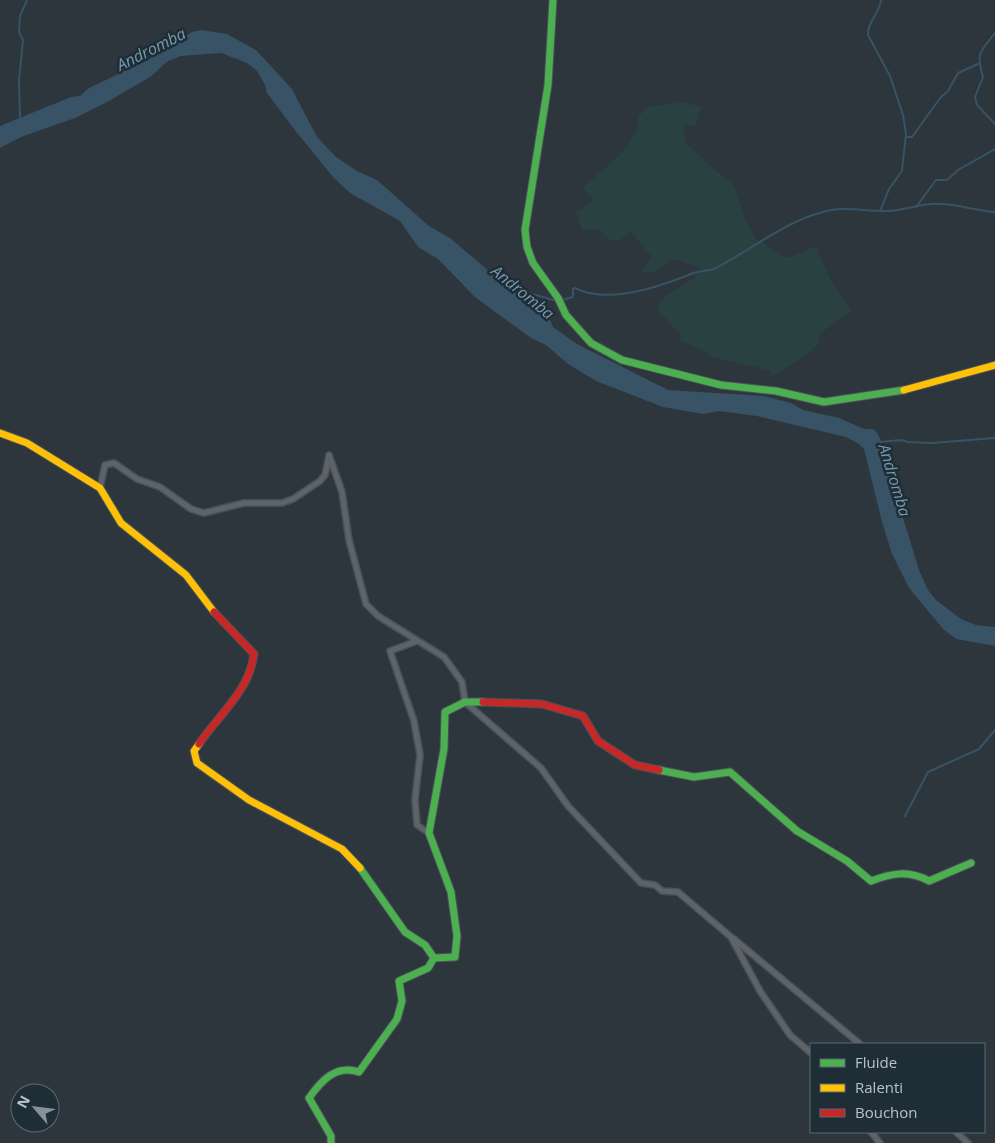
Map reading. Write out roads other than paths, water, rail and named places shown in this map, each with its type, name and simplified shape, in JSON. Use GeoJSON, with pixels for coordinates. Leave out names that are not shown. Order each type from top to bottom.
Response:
{"type":"FeatureCollection","features":[{"type":"Feature","properties":{"kind":"street"},"geometry":{"type":"LineString","coordinates":[[553,0],[548,85],[525,230],[527,247],[533,263],[560,300],[566,315],[591,343],[622,360],[704,379],[721,385],[776,391],[824,402],[896,392],[995,365]]}},
{"type":"Feature","properties":{"kind":"street"},"geometry":{"type":"LineString","coordinates":[[0,433],[27,443],[100,488],[121,523],[186,575],[222,623],[254,654],[254,667],[238,694],[194,751],[193,754],[197,763],[249,800],[342,849],[359,867],[405,932],[425,945],[434,958]]}},
{"type":"Feature","properties":{"kind":"street"},"geometry":{"type":"LineString","coordinates":[[100,488],[105,465],[114,463],[136,479],[166,490],[197,512],[222,510],[244,503],[282,503],[293,499],[326,475],[329,455],[342,492],[349,540],[366,604],[378,616],[444,657],[462,682],[465,702],[541,768],[568,806],[642,883],[655,885],[662,891],[678,892],[859,1043]]}},
{"type":"Feature","properties":{"kind":"street"},"geometry":{"type":"LineString","coordinates":[[417,641],[390,651],[416,730],[420,755],[415,800],[417,825],[429,832]]}},
{"type":"Feature","properties":{"kind":"street"},"geometry":{"type":"LineString","coordinates":[[434,958],[455,957],[457,936],[451,892],[429,832],[444,749],[445,712],[465,702],[542,704],[583,716],[598,741],[635,766],[694,777],[730,772],[797,831],[846,861],[871,881],[893,872],[918,874],[929,881],[971,863]]}},
{"type":"Feature","properties":{"kind":"street"},"geometry":{"type":"LineString","coordinates":[[731,937],[760,991],[790,1035],[810,1052]]}},
{"type":"Feature","properties":{"kind":"street"},"geometry":{"type":"LineString","coordinates":[[331,1143],[331,1136],[309,1098],[315,1088],[339,1068],[351,1068],[359,1072],[396,1023],[402,1001],[399,982],[428,968],[434,958]]}},
{"type":"Feature","properties":{"kind":"street"},"geometry":{"type":"LineString","coordinates":[[872,1133],[880,1143]]}},
{"type":"Feature","properties":{"kind":"street"},"geometry":{"type":"LineString","coordinates":[[957,1133],[968,1143]]}},
{"type":"Feature","properties":{"kind":"water"},"geometry":{"type":"Polygon","coordinates":[[[202,30],[227,34],[256,50],[292,89],[317,137],[336,157],[357,171],[377,180],[429,226],[450,238],[497,278],[518,293],[525,305],[550,320],[553,327],[577,344],[668,390],[764,396],[791,403],[803,410],[839,418],[864,429],[873,429],[881,441],[919,570],[928,590],[936,600],[961,619],[976,625],[995,627],[995,646],[956,639],[943,629],[909,588],[892,554],[864,449],[859,444],[846,437],[757,416],[719,411],[703,414],[663,407],[596,381],[568,364],[546,345],[531,338],[475,297],[438,259],[418,247],[400,221],[350,193],[333,177],[294,129],[267,93],[257,71],[247,63],[221,53],[181,56],[168,61],[150,77],[109,101],[75,118],[21,137],[0,148],[0,126],[71,97],[80,96],[89,88],[148,60],[192,32],[202,30]]]}},
{"type":"Feature","properties":{"kind":"waterway"},"geometry":{"type":"LineString","coordinates":[[20,117],[19,80],[23,40],[19,32],[20,16],[27,0]]}},
{"type":"Feature","properties":{"kind":"waterway"},"geometry":{"type":"LineString","coordinates":[[880,211],[889,189],[902,171],[906,134],[903,115],[890,76],[868,35],[869,26],[881,0]]}},
{"type":"Feature","properties":{"kind":"waterway"},"geometry":{"type":"LineString","coordinates":[[995,33],[980,54],[983,77],[975,97],[977,105],[995,124]]}},
{"type":"Feature","properties":{"kind":"waterway"},"geometry":{"type":"LineString","coordinates":[[906,137],[912,137],[941,97],[948,91],[958,73],[978,64]]}},
{"type":"Feature","properties":{"kind":"waterway"},"geometry":{"type":"LineString","coordinates":[[916,207],[936,180],[947,180],[958,170],[995,149]]}},
{"type":"Feature","properties":{"kind":"waterway"},"geometry":{"type":"LineString","coordinates":[[562,300],[573,297],[573,289],[575,288],[588,293],[602,295],[633,292],[649,289],[694,273],[713,269],[781,229],[830,210],[889,211],[939,204],[995,212]]}},
{"type":"Feature","properties":{"kind":"waterway","name":"Andromba"},"geometry":{"type":"LineString","coordinates":[[514,291],[522,291],[557,301]]}},
{"type":"Feature","properties":{"kind":"waterway","name":"Andromba"},"geometry":{"type":"LineString","coordinates":[[879,442],[902,440],[932,443],[995,438]]}},
{"type":"Feature","properties":{"kind":"waterway"},"geometry":{"type":"LineString","coordinates":[[905,816],[928,772],[979,749],[995,730]]}}]}
